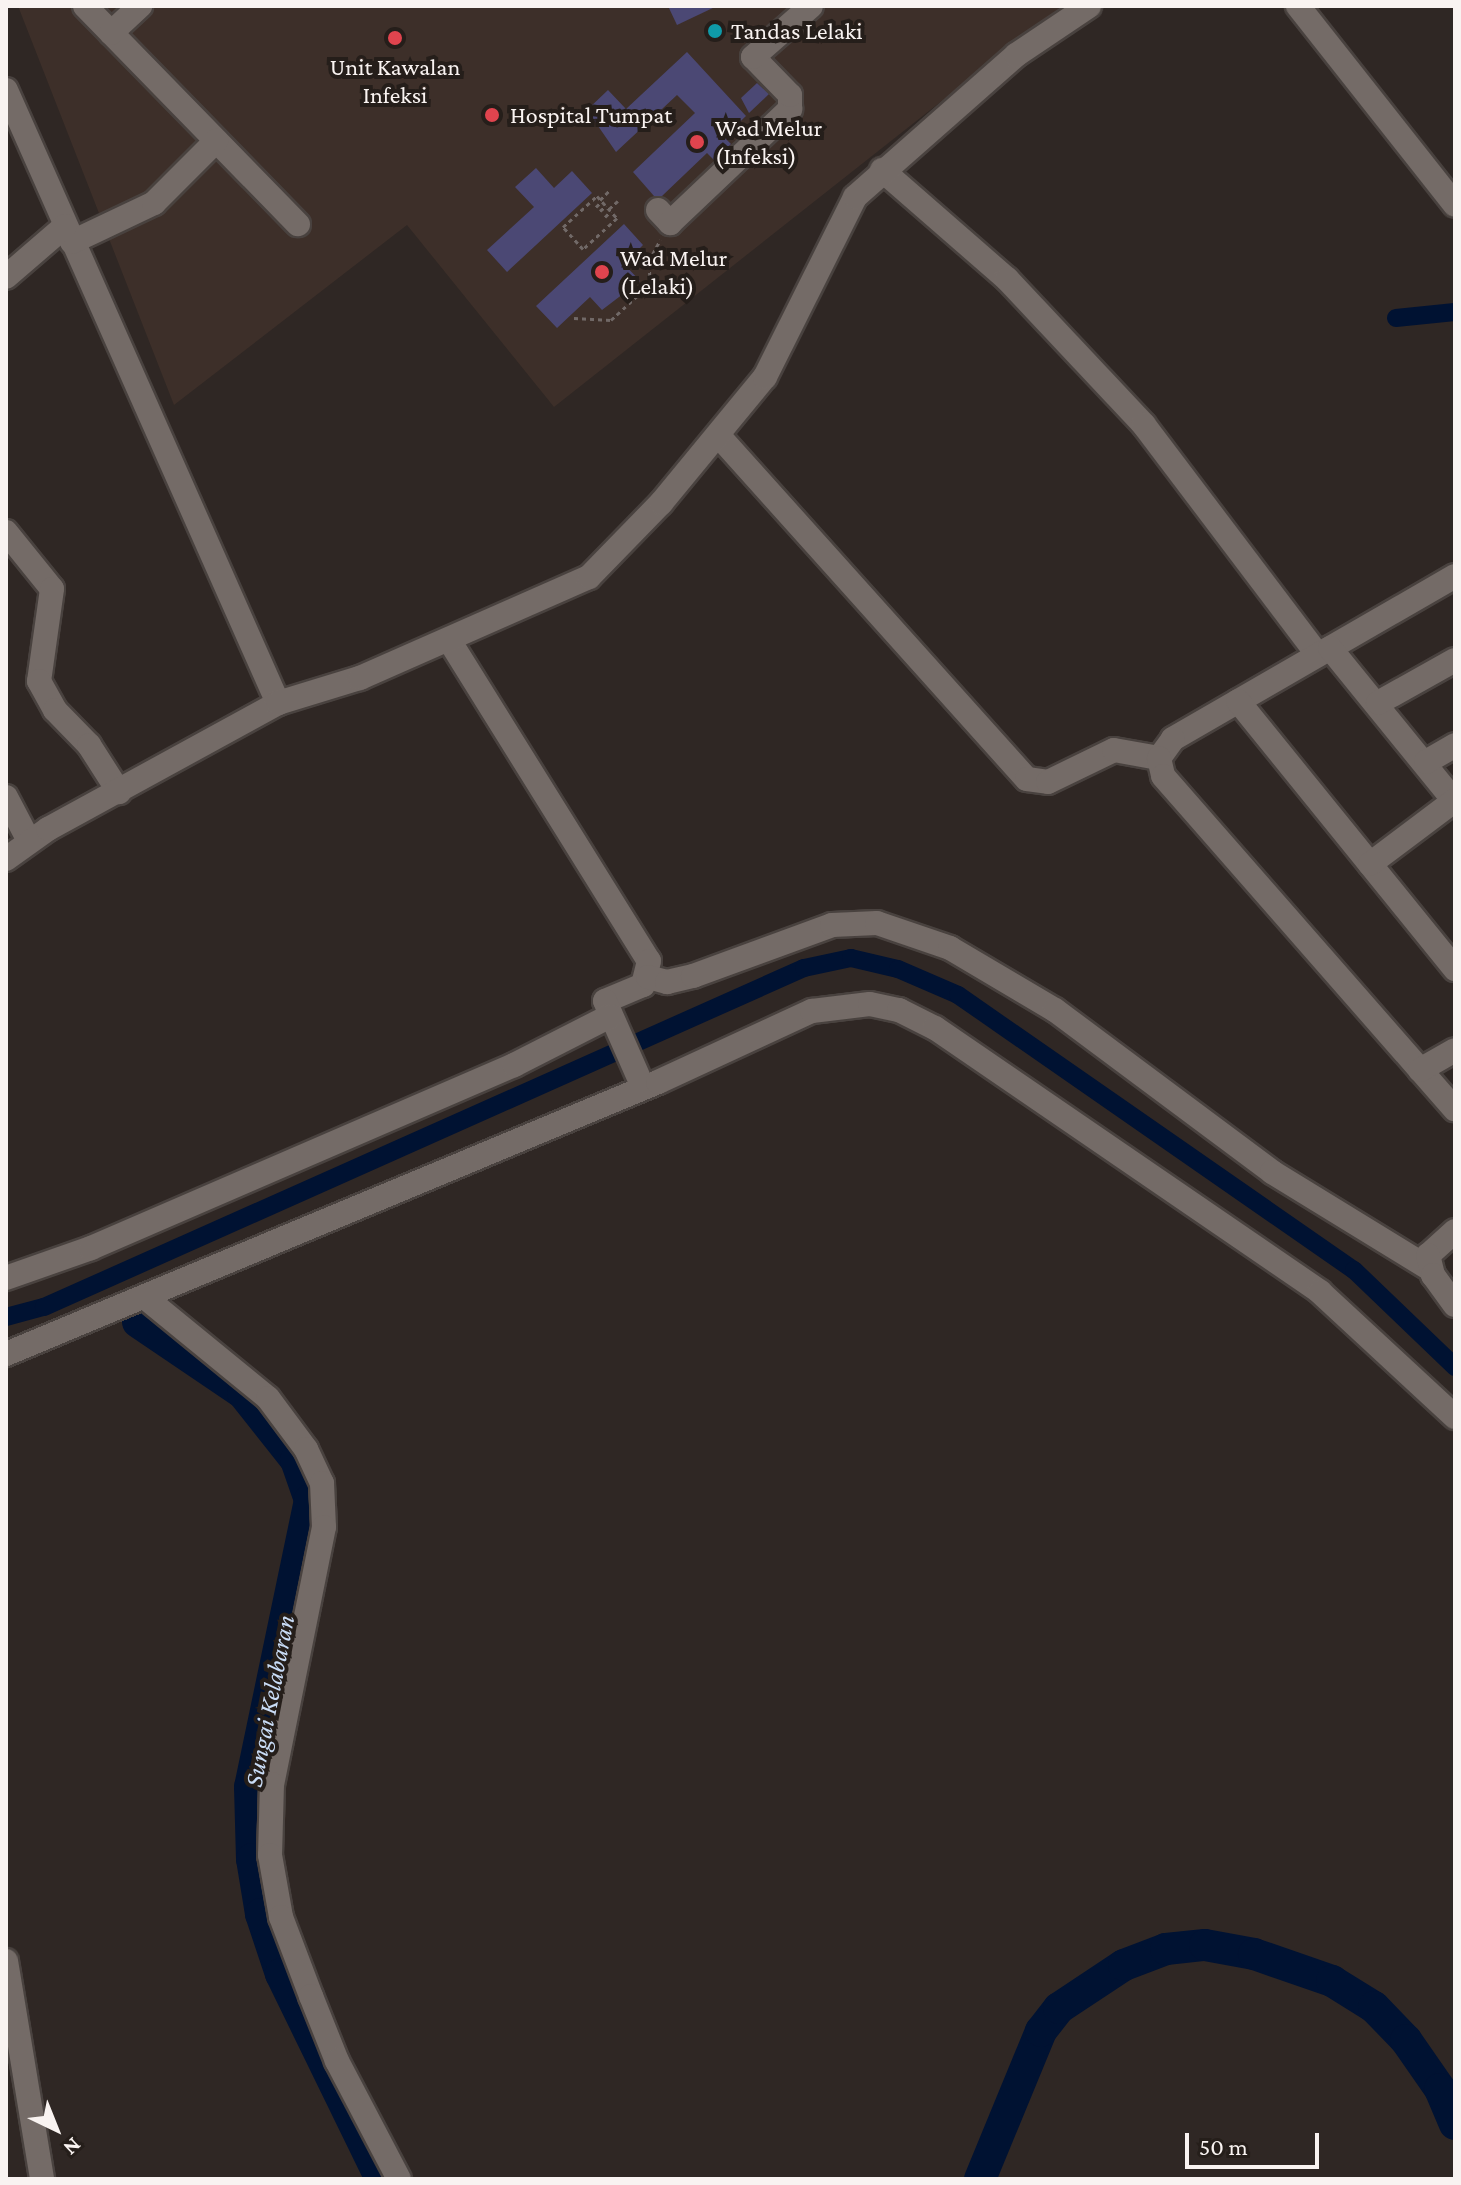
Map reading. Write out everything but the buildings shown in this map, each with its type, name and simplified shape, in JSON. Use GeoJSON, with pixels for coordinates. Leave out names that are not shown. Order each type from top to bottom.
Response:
{"type":"FeatureCollection","features":[{"type":"Feature","properties":{"kind":"street"},"geometry":{"type":"LineString","coordinates":[[85,6],[298,224]]}},
{"type":"Feature","properties":{"kind":"street"},"geometry":{"type":"LineString","coordinates":[[111,33],[140,6]]}},
{"type":"Feature","properties":{"kind":"street"},"geometry":{"type":"LineString","coordinates":[[661,221],[670,223],[790,109],[790,95],[753,57],[811,6]]}},
{"type":"Feature","properties":{"kind":"street"},"geometry":{"type":"LineString","coordinates":[[6,859],[29,841],[278,703],[360,678],[589,577],[718,435],[765,377],[845,211],[882,170],[1016,55],[1089,6]]}},
{"type":"Feature","properties":{"kind":"street"},"geometry":{"type":"LineString","coordinates":[[1298,6],[1455,205]]}},
{"type":"Feature","properties":{"kind":"street"},"geometry":{"type":"LineString","coordinates":[[6,90],[278,703]]}},
{"type":"Feature","properties":{"kind":"street"},"geometry":{"type":"LineString","coordinates":[[6,277],[69,234],[154,203],[216,141]]}},
{"type":"Feature","properties":{"kind":"street"},"geometry":{"type":"LineString","coordinates":[[882,170],[1007,279],[1144,425],[1324,651],[1378,703],[1426,762],[1454,802],[1370,864]]}},
{"type":"Feature","properties":{"kind":"street"},"geometry":{"type":"LineString","coordinates":[[718,435],[1027,779],[1048,782],[1114,750],[1159,758]]}},
{"type":"Feature","properties":{"kind":"street"},"geometry":{"type":"LineString","coordinates":[[6,532],[52,589],[38,668],[44,691],[89,745],[119,792]]}},
{"type":"Feature","properties":{"kind":"street"},"geometry":{"type":"LineString","coordinates":[[1455,576],[1173,739],[1159,758],[1163,776],[1455,1109]]}},
{"type":"Feature","properties":{"kind":"street"},"geometry":{"type":"LineString","coordinates":[[449,640],[645,951],[648,977],[639,988],[605,999],[640,1080]]}},
{"type":"Feature","properties":{"kind":"street"},"geometry":{"type":"LineString","coordinates":[[1378,703],[1455,660]]}},
{"type":"Feature","properties":{"kind":"street"},"geometry":{"type":"LineString","coordinates":[[1238,701],[1455,969]]}},
{"type":"Feature","properties":{"kind":"street"},"geometry":{"type":"LineString","coordinates":[[1426,762],[1455,745]]}},
{"type":"Feature","properties":{"kind":"street"},"geometry":{"type":"LineString","coordinates":[[6,797],[29,841]]}},
{"type":"Feature","properties":{"kind":"street"},"geometry":{"type":"LineString","coordinates":[[648,977],[667,982],[693,976],[832,925],[877,923],[950,948],[1055,1010],[1272,1172],[1430,1269],[1455,1305]]}},
{"type":"Feature","properties":{"kind":"street"},"geometry":{"type":"LineString","coordinates":[[6,1354],[147,1299],[640,1080],[827,1007],[870,1004],[914,1016],[1320,1292],[1455,1417]]}},
{"type":"Feature","properties":{"kind":"street"},"geometry":{"type":"LineString","coordinates":[[6,1278],[106,1242],[612,1020]]}},
{"type":"Feature","properties":{"kind":"street"},"geometry":{"type":"LineString","coordinates":[[1420,1070],[1455,1050]]}},
{"type":"Feature","properties":{"kind":"street"},"geometry":{"type":"LineString","coordinates":[[1430,1269],[1429,1250],[1455,1231]]}},
{"type":"Feature","properties":{"kind":"street"},"geometry":{"type":"LineString","coordinates":[[147,1299],[268,1398],[306,1449],[322,1483],[324,1527],[272,1784],[270,1855],[281,1917],[311,1996],[337,2061],[399,2179]]}},
{"type":"Feature","properties":{"kind":"street"},"geometry":{"type":"LineString","coordinates":[[6,1961],[42,2179]]}},
{"type":"Feature","properties":{"kind":"path"},"geometry":{"type":"LineString","coordinates":[[596,207],[609,191]]}},
{"type":"Feature","properties":{"kind":"path"},"geometry":{"type":"LineString","coordinates":[[597,196],[609,208],[617,218],[583,249],[563,227],[597,196]]}},
{"type":"Feature","properties":{"kind":"path"},"geometry":{"type":"LineString","coordinates":[[600,211],[618,201]]}},
{"type":"Feature","properties":{"kind":"path"},"geometry":{"type":"LineString","coordinates":[[605,217],[609,208]]}},
{"type":"Feature","properties":{"kind":"path"},"geometry":{"type":"LineString","coordinates":[[574,318],[611,320],[650,284],[649,261],[661,221]]}},
{"type":"Feature","properties":{"kind":"shaded area","name":"Hospital Tumpat"},"geometry":{"type":"Polygon","coordinates":[[[18,6],[1062,6],[554,407],[407,225],[174,405],[18,6]]]}},
{"type":"Feature","properties":{"kind":"waterway"},"geometry":{"type":"LineString","coordinates":[[1396,318],[1455,312]]}},
{"type":"Feature","properties":{"kind":"waterway"},"geometry":{"type":"LineString","coordinates":[[6,1317],[44,1307],[804,968],[851,958],[898,969],[958,995],[1354,1270],[1455,1367]]}},
{"type":"Feature","properties":{"kind":"waterway","name":"Sungai Kelabaran"},"geometry":{"type":"LineString","coordinates":[[138,1322],[243,1393],[296,1460],[310,1500],[250,1787],[252,1859],[261,1914],[281,1974],[381,2179]]}},
{"type":"Feature","properties":{"kind":"waterway","name":"Sungai Kelabaran"},"geometry":{"type":"LineString","coordinates":[[980,2179],[1041,2031],[1059,2008],[1124,1965],[1166,1949],[1205,1945],[1254,1954],[1332,1981],[1374,2007],[1406,2040],[1440,2089],[1455,2124]]}},
{"type":"Feature","properties":{"kind":"place","name":"Tandas Lelaki"},"geometry":{"type":"Point","coordinates":[715,31]}},
{"type":"Feature","properties":{"kind":"place","name":"Unit Kawalan Infeksi"},"geometry":{"type":"Point","coordinates":[395,38]}},
{"type":"Feature","properties":{"kind":"place","name":"Hospital Tumpat"},"geometry":{"type":"Point","coordinates":[492,115]}},
{"type":"Feature","properties":{"kind":"place","name":"Wad Melur (Infeksi)"},"geometry":{"type":"Point","coordinates":[697,142]}},
{"type":"Feature","properties":{"kind":"place","name":"Wad Melur (Lelaki)"},"geometry":{"type":"Point","coordinates":[602,272]}}]}
